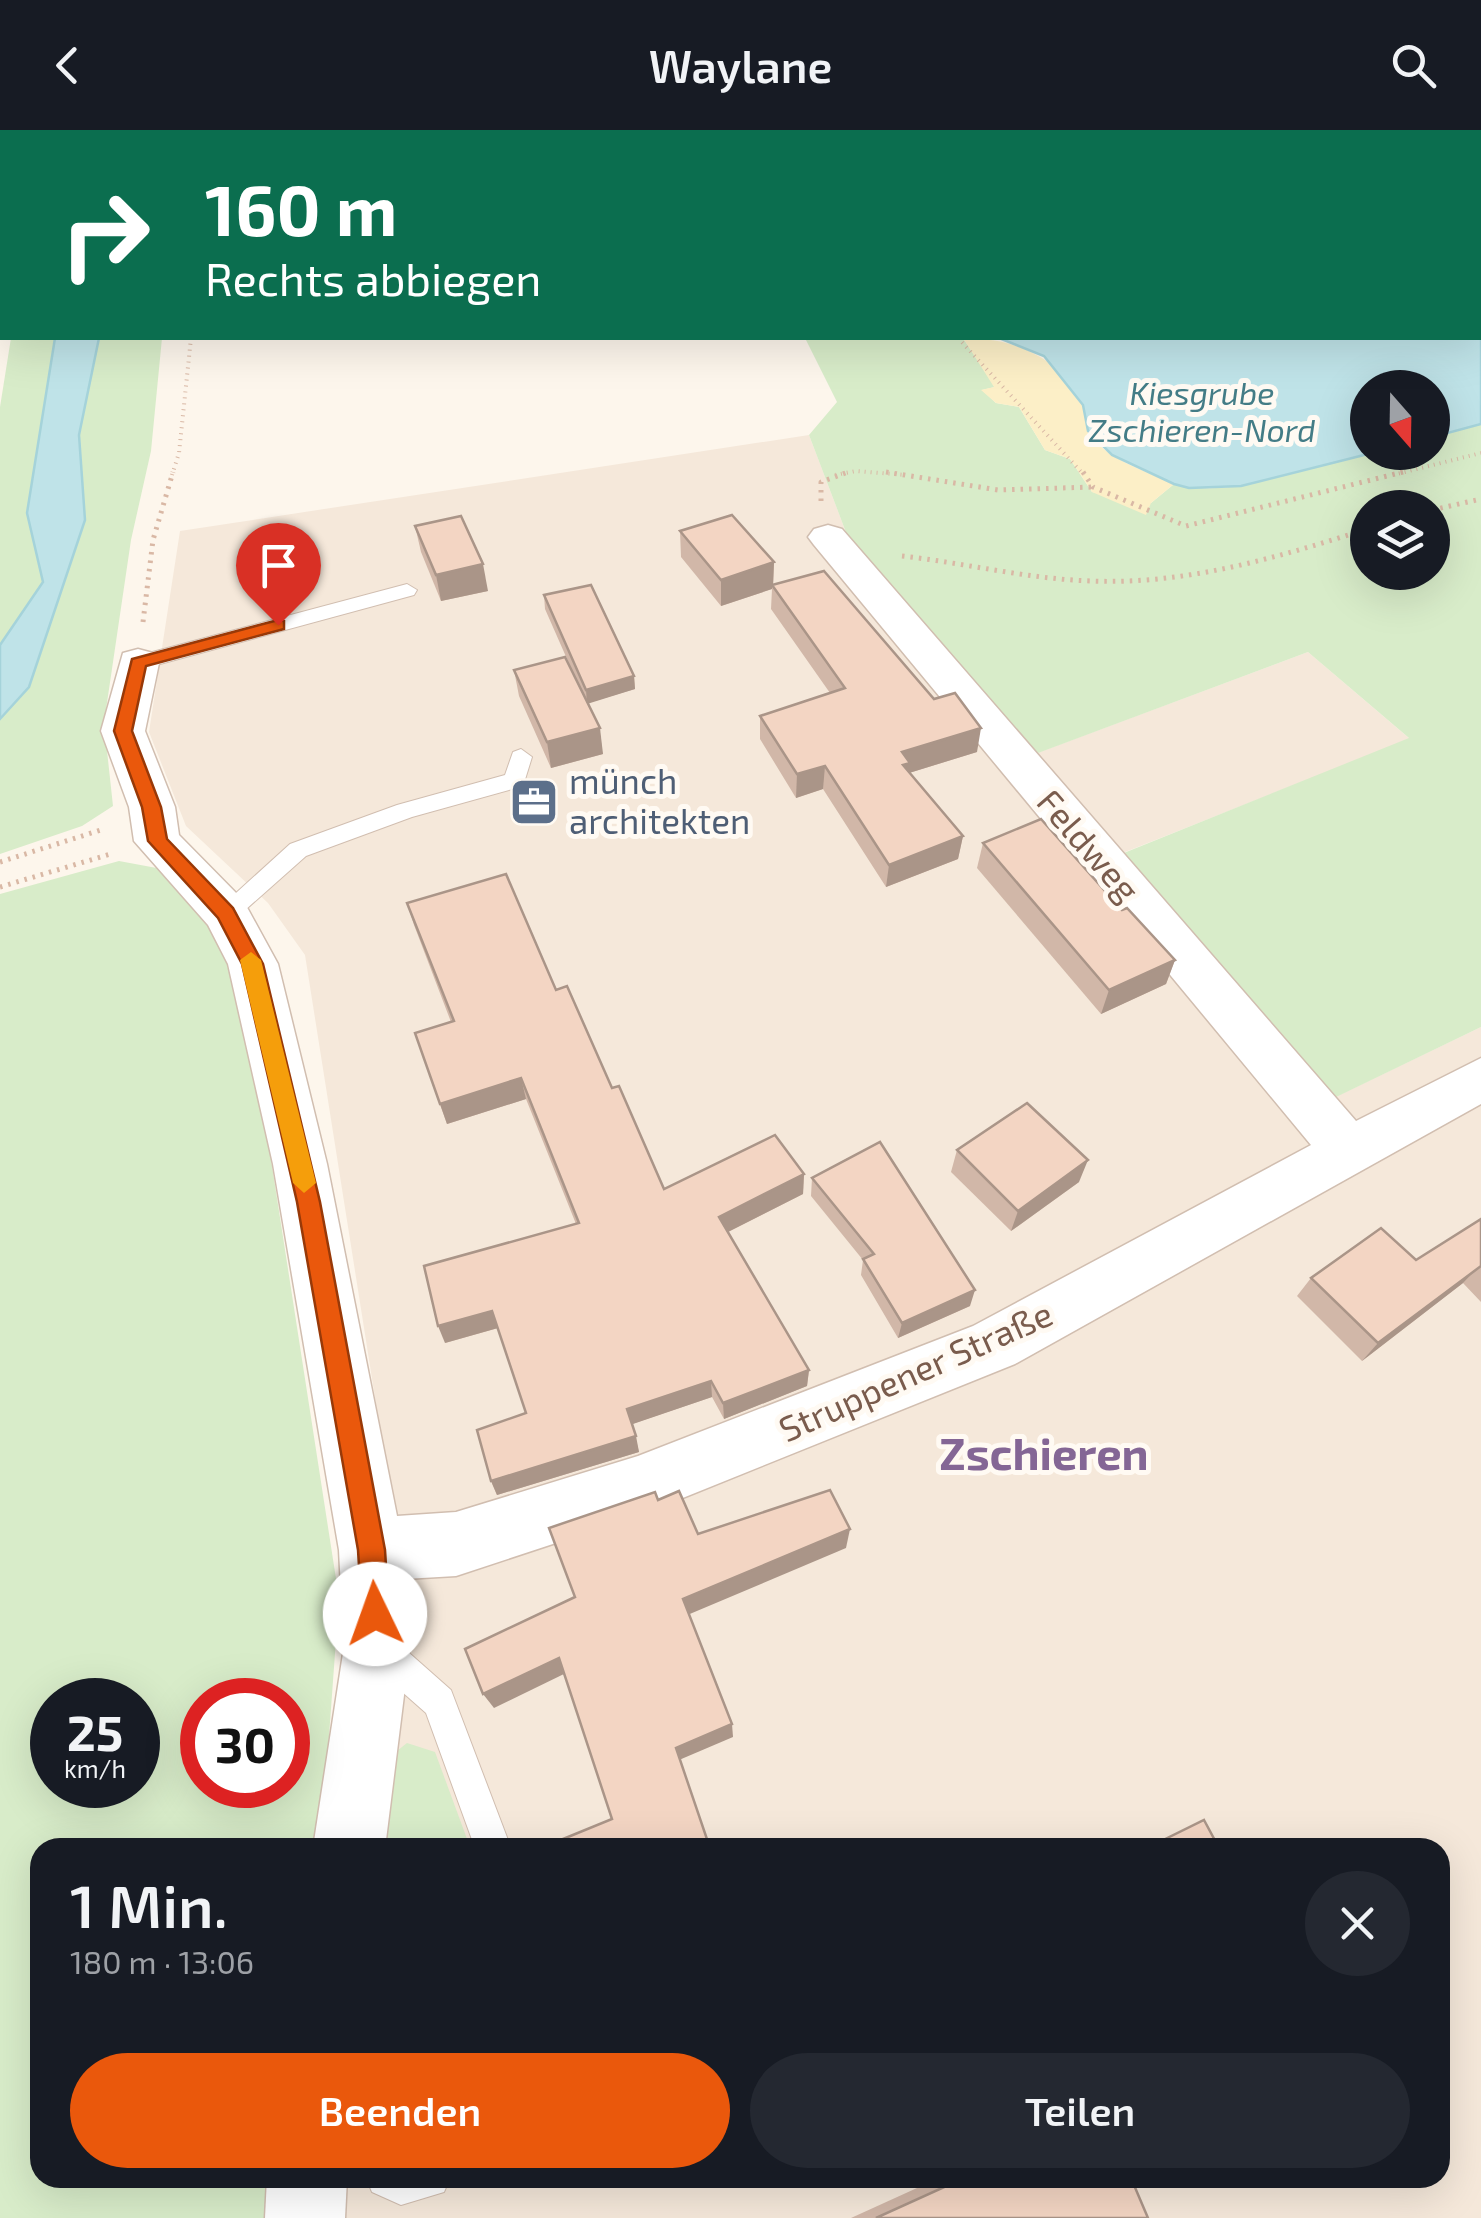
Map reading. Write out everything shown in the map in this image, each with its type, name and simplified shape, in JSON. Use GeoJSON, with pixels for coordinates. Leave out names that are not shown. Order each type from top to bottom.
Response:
{"type":"FeatureCollection","features":[{"type":"Feature","properties":{"kind":"street","name":"Feldweg"},"geometry":{"type":"LineString","coordinates":[[834,543],[1351,1152]]}},
{"type":"Feature","properties":{"kind":"street"},"geometry":{"type":"LineString","coordinates":[[138,663],[123,731],[156,834],[226,913],[252,964],[308,1202],[372,1550],[377,1646],[350,1838]]}},
{"type":"Feature","properties":{"kind":"street","name":"Struppener Straße"},"geometry":{"type":"LineString","coordinates":[[372,1550],[456,1544],[638,1486],[976,1353],[1481,1078]]}},
{"type":"Feature","properties":{"kind":"street"},"geometry":{"type":"LineString","coordinates":[[306,2218],[307,2188]]}},
{"type":"Feature","properties":{"kind":"lane"},"geometry":{"type":"LineString","coordinates":[[138,663],[408,590]]}},
{"type":"Feature","properties":{"kind":"lane"},"geometry":{"type":"LineString","coordinates":[[226,913],[298,850],[405,810],[516,780],[521,757]]}},
{"type":"Feature","properties":{"kind":"lane"},"geometry":{"type":"LineString","coordinates":[[377,1646],[439,1702],[490,1838]]}},
{"type":"Feature","properties":{"kind":"path"},"geometry":{"type":"LineString","coordinates":[[138,663],[153,540],[179,453],[191,340]]}},
{"type":"Feature","properties":{"kind":"path"},"geometry":{"type":"LineString","coordinates":[[960,340],[1073,460],[1093,487]]}},
{"type":"Feature","properties":{"kind":"path"},"geometry":{"type":"LineString","coordinates":[[1350,534],[1234,566],[1147,580],[1089,581],[834,543],[820,494],[821,482],[835,470],[868,468],[998,491],[1034,485],[1061,491],[1093,487],[1186,526],[1481,453]]}},
{"type":"Feature","properties":{"kind":"path"},"geometry":{"type":"LineString","coordinates":[[1473,456],[1481,462]]}},
{"type":"Feature","properties":{"kind":"path"},"geometry":{"type":"LineString","coordinates":[[1450,506],[1481,498]]}},
{"type":"Feature","properties":{"kind":"path"},"geometry":{"type":"LineString","coordinates":[[0,862],[96,830],[156,834]]}},
{"type":"Feature","properties":{"kind":"path"},"geometry":{"type":"LineString","coordinates":[[0,887],[156,834]]}},
{"type":"Feature","properties":{"kind":"shaded area"},"geometry":{"type":"Polygon","coordinates":[[[809,435],[847,535],[1021,759],[1308,652],[1410,739],[1105,860],[1331,1099],[1481,1027],[1481,2218],[303,2218],[304,2188],[1450,2188],[1450,1838],[358,1838],[383,1448],[305,955],[268,903],[186,826],[149,732],[180,531],[809,435]]]}},
{"type":"Feature","properties":{"kind":"green space"},"geometry":{"type":"Polygon","coordinates":[[[11,340],[162,340],[151,451],[131,540],[104,723],[113,806],[82,826],[0,854],[0,407],[11,340]]]}},
{"type":"Feature","properties":{"kind":"green space"},"geometry":{"type":"Polygon","coordinates":[[[806,340],[964,340],[995,387],[982,390],[996,403],[1019,407],[1045,450],[1070,459],[1092,492],[1151,503],[1174,484],[1224,488],[1350,457],[1350,470],[1450,470],[1450,432],[1481,424],[1481,1027],[1332,1099],[1104,861],[1409,738],[1308,652],[1022,759],[847,535],[809,435],[837,402],[806,340]]]}},
{"type":"Feature","properties":{"kind":"green space"},"geometry":{"type":"Polygon","coordinates":[[[119,861],[162,869],[219,934],[261,1095],[339,1598],[322,1838],[30,1838],[30,2188],[283,2188],[279,2218],[0,2218],[0,894],[119,861]]]}},
{"type":"Feature","properties":{"kind":"green space"},"geometry":{"type":"Polygon","coordinates":[[[407,1743],[435,1752],[467,1838],[379,1838],[387,1759],[407,1743]]]}},
{"type":"Feature","properties":{"kind":"sand"},"geometry":{"type":"Polygon","coordinates":[[[964,340],[1000,341],[1050,363],[1075,390],[1095,441],[1126,463],[1174,484],[1151,503],[1146,515],[1092,492],[1070,459],[1045,450],[1019,407],[996,403],[981,390],[994,387],[964,340]]]}},
{"type":"Feature","properties":{"kind":"water"},"geometry":{"type":"Polygon","coordinates":[[[55,340],[99,340],[79,435],[85,520],[29,687],[0,719],[0,645],[43,582],[27,513],[55,340]]]}},
{"type":"Feature","properties":{"kind":"water","name":"Kiesgrube Zschieren-Nord"},"geometry":{"type":"Polygon","coordinates":[[[1004,340],[1481,340],[1481,424],[1450,432],[1450,370],[1350,370],[1350,459],[1241,486],[1189,488],[1112,455],[1088,431],[1083,405],[1044,356],[1004,340]]]}},
{"type":"Feature","properties":{"kind":"building"},"geometry":{"type":"Polygon","coordinates":[[[732,515],[774,562],[721,580],[680,531],[732,515]]]}},
{"type":"Feature","properties":{"kind":"building"},"geometry":{"type":"Polygon","coordinates":[[[461,516],[483,564],[436,575],[415,526],[461,516]]]}},
{"type":"Feature","properties":{"kind":"building"},"geometry":{"type":"Polygon","coordinates":[[[824,571],[934,699],[955,693],[981,728],[902,752],[910,763],[903,765],[963,836],[889,865],[825,766],[797,774],[760,716],[845,688],[772,585],[824,571]]]}},
{"type":"Feature","properties":{"kind":"building"},"geometry":{"type":"Polygon","coordinates":[[[591,585],[634,676],[586,690],[544,595],[591,585]]]}},
{"type":"Feature","properties":{"kind":"building"},"geometry":{"type":"Polygon","coordinates":[[[565,657],[600,728],[547,742],[514,670],[565,657]]]}},
{"type":"Feature","properties":{"kind":"building"},"geometry":{"type":"Polygon","coordinates":[[[1041,819],[1122,910],[1127,908],[1175,960],[1109,990],[983,843],[1041,819]]]}},
{"type":"Feature","properties":{"kind":"building"},"geometry":{"type":"Polygon","coordinates":[[[506,874],[556,990],[567,986],[612,1088],[619,1086],[664,1189],[775,1135],[804,1174],[719,1217],[809,1370],[723,1403],[711,1381],[627,1409],[636,1436],[491,1481],[477,1430],[526,1413],[492,1311],[438,1326],[424,1266],[579,1223],[521,1078],[440,1104],[415,1033],[454,1021],[407,903],[506,874]]]}},
{"type":"Feature","properties":{"kind":"building"},"geometry":{"type":"Polygon","coordinates":[[[1027,1103],[1088,1160],[1018,1211],[957,1150],[1027,1103]]]}},
{"type":"Feature","properties":{"kind":"building"},"geometry":{"type":"Polygon","coordinates":[[[880,1142],[975,1290],[902,1323],[863,1259],[874,1254],[812,1178],[880,1142]]]}},
{"type":"Feature","properties":{"kind":"building"},"geometry":{"type":"Polygon","coordinates":[[[1481,1219],[1481,1266],[1378,1343],[1311,1278],[1381,1228],[1416,1260],[1481,1219]]]}},
{"type":"Feature","properties":{"kind":"building"},"geometry":{"type":"Polygon","coordinates":[[[830,1490],[850,1529],[683,1599],[732,1724],[676,1748],[707,1838],[565,1838],[612,1819],[559,1658],[483,1694],[465,1649],[575,1597],[549,1528],[655,1492],[658,1500],[679,1491],[698,1534],[830,1490]]]}},
{"type":"Feature","properties":{"kind":"building"},"geometry":{"type":"Polygon","coordinates":[[[1204,1820],[1214,1838],[1167,1838],[1204,1820]]]}},
{"type":"Feature","properties":{"kind":"building"},"geometry":{"type":"Polygon","coordinates":[[[942,2188],[1135,2188],[1148,2218],[876,2218],[942,2188]]]}},
{"type":"Feature","properties":{"kind":"slow traffic"},"geometry":{"type":"LineString","coordinates":[[251,960],[304,1183]]}},
{"type":"Feature","properties":{"kind":"place","name":"münch architekten"},"geometry":{"type":"Point","coordinates":[534,802]}},
{"type":"Feature","properties":{"kind":"district","name":"Zschieren"},"geometry":{"type":"Point","coordinates":[1044,1454]}},
{"type":"Feature","properties":{"kind":"route"},"geometry":{"type":"LineString","coordinates":[[278,625],[138,663],[123,731],[152,807],[157,841],[226,913],[252,964],[308,1202],[372,1550],[375,1614]]}}]}
